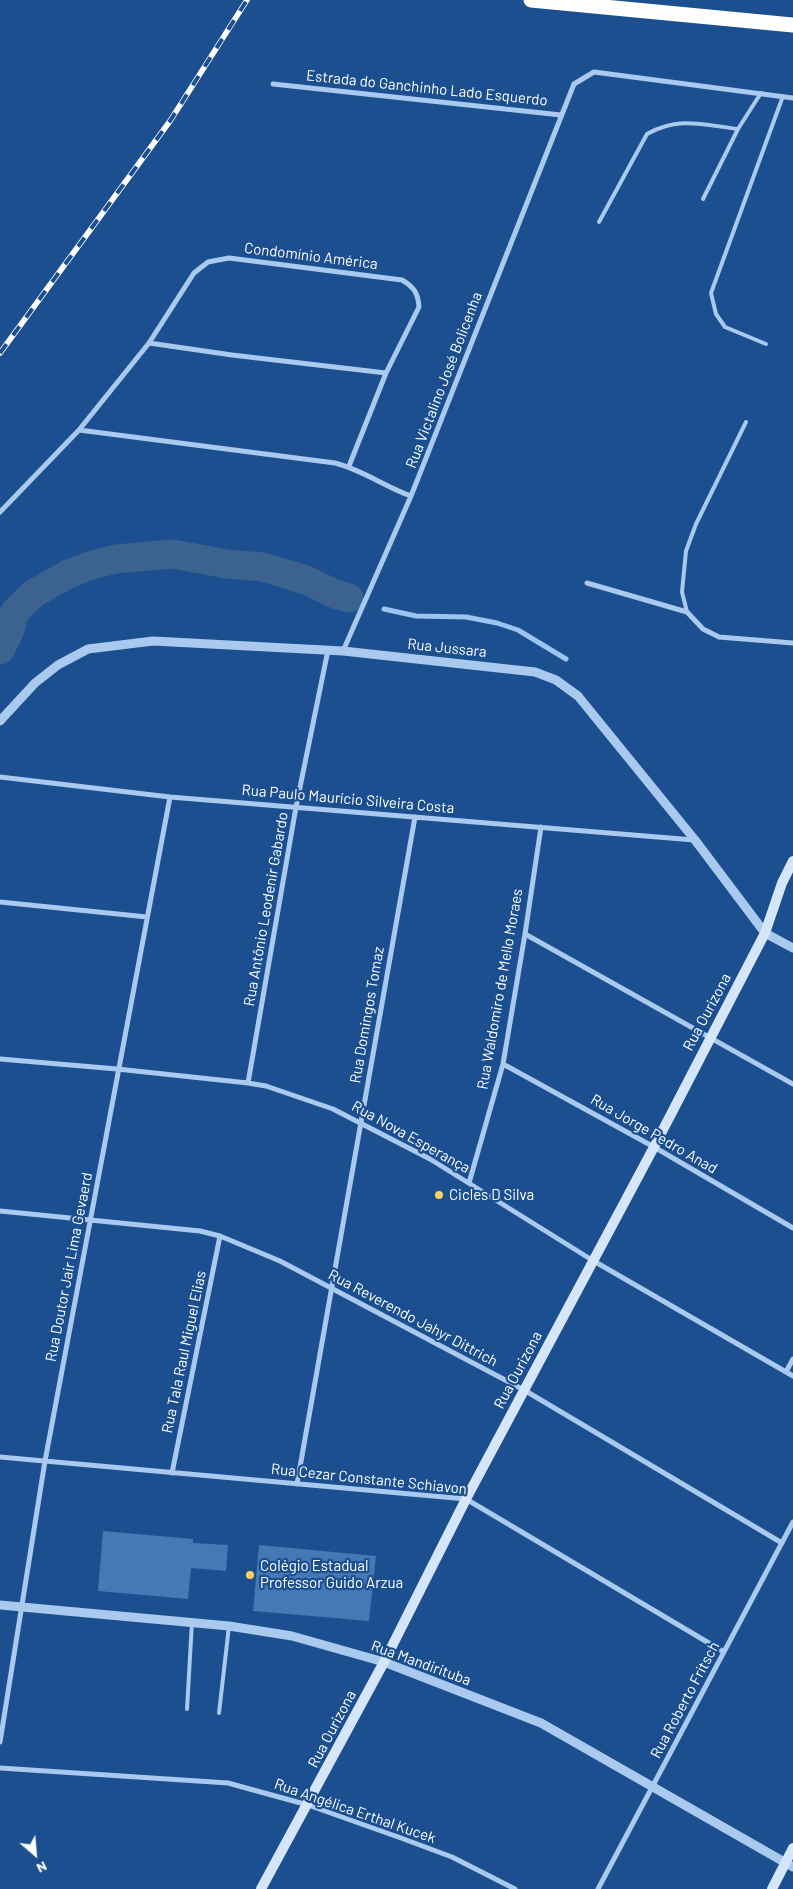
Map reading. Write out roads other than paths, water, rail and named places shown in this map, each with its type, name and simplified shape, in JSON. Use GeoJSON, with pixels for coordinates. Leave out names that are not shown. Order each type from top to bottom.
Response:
{"type":"FeatureCollection","features":[{"type":"Feature","properties":{"kind":"highway"},"geometry":{"type":"LineString","coordinates":[[531,0],[793,25]]}},
{"type":"Feature","properties":{"kind":"main road","name":"Rua Ourizona"},"geometry":{"type":"LineString","coordinates":[[261,1889],[384,1662],[466,1499],[592,1260],[654,1148],[765,933],[782,883],[793,861]]}},
{"type":"Feature","properties":{"kind":"main road"},"geometry":{"type":"LineString","coordinates":[[772,1889],[789,1865],[793,1848]]}},
{"type":"Feature","properties":{"kind":"street","name":"Estrada do Ganchinho Lado Esquerdo"},"geometry":{"type":"LineString","coordinates":[[273,84],[561,115],[574,84],[594,72],[793,98]]}},
{"type":"Feature","properties":{"kind":"street","name":"Rua Victalino José Bolicenha"},"geometry":{"type":"LineString","coordinates":[[343,651],[411,496],[561,115]]}},
{"type":"Feature","properties":{"kind":"street","name":"Condomínio América"},"geometry":{"type":"LineString","coordinates":[[0,512],[79,430],[149,343],[194,273],[208,262],[229,258],[402,280],[411,285],[419,296],[419,307],[386,373],[350,466]]}},
{"type":"Feature","properties":{"kind":"street"},"geometry":{"type":"LineString","coordinates":[[149,343],[386,373]]}},
{"type":"Feature","properties":{"kind":"street"},"geometry":{"type":"LineString","coordinates":[[79,430],[335,463],[350,466],[394,490],[411,496]]}},
{"type":"Feature","properties":{"kind":"street"},"geometry":{"type":"LineString","coordinates":[[588,583],[687,612],[703,629],[719,637],[793,643]]}},
{"type":"Feature","properties":{"kind":"street","name":"Rua Jussara"},"geometry":{"type":"LineString","coordinates":[[0,721],[35,683],[58,665],[88,650],[153,641],[343,651],[535,672],[556,680],[578,696],[695,840],[765,933],[793,948]]}},
{"type":"Feature","properties":{"kind":"street","name":"Rua Antônio Leodenir Gabardo"},"geometry":{"type":"LineString","coordinates":[[248,1083],[296,806],[328,650]]}},
{"type":"Feature","properties":{"kind":"street","name":"Rua Paulo Maurício Silveira Costa"},"geometry":{"type":"LineString","coordinates":[[0,778],[170,797],[695,840]]}},
{"type":"Feature","properties":{"kind":"street","name":"Rua Doutor Jair Lima Gevaerd"},"geometry":{"type":"LineString","coordinates":[[0,1742],[45,1461],[91,1220],[117,1069],[170,797]]}},
{"type":"Feature","properties":{"kind":"street","name":"Rua Domingos Tomaz"},"geometry":{"type":"LineString","coordinates":[[297,1484],[415,816]]}},
{"type":"Feature","properties":{"kind":"street","name":"Rua Waldomiro de Mello Moraes"},"geometry":{"type":"LineString","coordinates":[[469,1184],[503,1064],[525,934],[540,827]]}},
{"type":"Feature","properties":{"kind":"street"},"geometry":{"type":"LineString","coordinates":[[0,902],[147,917]]}},
{"type":"Feature","properties":{"kind":"street"},"geometry":{"type":"LineString","coordinates":[[525,934],[793,1084]]}},
{"type":"Feature","properties":{"kind":"street","name":"Rua Nova Esperança"},"geometry":{"type":"LineString","coordinates":[[0,1059],[248,1083],[266,1086],[333,1109],[430,1159],[592,1260],[793,1376]]}},
{"type":"Feature","properties":{"kind":"street","name":"Rua Jorge Pedro Anad"},"geometry":{"type":"LineString","coordinates":[[503,1064],[793,1228]]}},
{"type":"Feature","properties":{"kind":"street","name":"Rua Reverendo Jahyr Dittrich"},"geometry":{"type":"LineString","coordinates":[[0,1211],[200,1231],[220,1236],[280,1261],[524,1390],[782,1543]]}},
{"type":"Feature","properties":{"kind":"street","name":"Rua Tala Raul Miguel Elias"},"geometry":{"type":"LineString","coordinates":[[172,1472],[220,1236]]}},
{"type":"Feature","properties":{"kind":"street"},"geometry":{"type":"LineString","coordinates":[[786,1372],[793,1359]]}},
{"type":"Feature","properties":{"kind":"street","name":"Rua Cezar Constante Schiavon"},"geometry":{"type":"LineString","coordinates":[[0,1457],[466,1499],[724,1652]]}},
{"type":"Feature","properties":{"kind":"street","name":"Rua Roberto Fritsch"},"geometry":{"type":"LineString","coordinates":[[598,1889],[654,1787],[793,1522]]}},
{"type":"Feature","properties":{"kind":"street","name":"Rua Mandirituba"},"geometry":{"type":"LineString","coordinates":[[0,1606],[229,1626],[292,1636],[384,1662],[541,1723],[789,1865]]}},
{"type":"Feature","properties":{"kind":"street","name":"Rua Angélica Erthal Kucek"},"geometry":{"type":"LineString","coordinates":[[0,1768],[228,1783],[308,1805],[452,1857],[515,1889]]}},
{"type":"Feature","properties":{"kind":"lane"},"geometry":{"type":"LineString","coordinates":[[703,198],[738,129],[761,93]]}},
{"type":"Feature","properties":{"kind":"lane"},"geometry":{"type":"LineString","coordinates":[[766,344],[725,326],[716,314],[711,293],[783,96]]}},
{"type":"Feature","properties":{"kind":"lane"},"geometry":{"type":"LineString","coordinates":[[599,222],[647,134],[660,127],[680,122],[738,129]]}},
{"type":"Feature","properties":{"kind":"lane"},"geometry":{"type":"LineString","coordinates":[[687,612],[682,592],[686,551],[696,524],[746,422]]}},
{"type":"Feature","properties":{"kind":"lane"},"geometry":{"type":"LineString","coordinates":[[187,1709],[192,1622]]}},
{"type":"Feature","properties":{"kind":"lane"},"geometry":{"type":"LineString","coordinates":[[219,1713],[229,1626]]}},
{"type":"Feature","properties":{"kind":"waterway"},"geometry":{"type":"LineString","coordinates":[[0,650],[10,630],[14,613],[33,594],[68,574],[116,559],[172,554],[227,564],[263,567],[306,580],[335,594],[349,598]]}},
{"type":"Feature","properties":{"kind":"waterway"},"geometry":{"type":"LineString","coordinates":[[384,609],[416,616],[466,617],[497,623],[518,630],[566,659]]}},
{"type":"Feature","properties":{"kind":"railway"},"geometry":{"type":"LineString","coordinates":[[0,353],[170,121],[247,0]]}},
{"type":"Feature","properties":{"kind":"place","name":"Cicles D Silva"},"geometry":{"type":"Point","coordinates":[439,1195]}},
{"type":"Feature","properties":{"kind":"place","name":"Colégio Estadual Professor Guido Arzua"},"geometry":{"type":"Point","coordinates":[250,1575]}}]}
